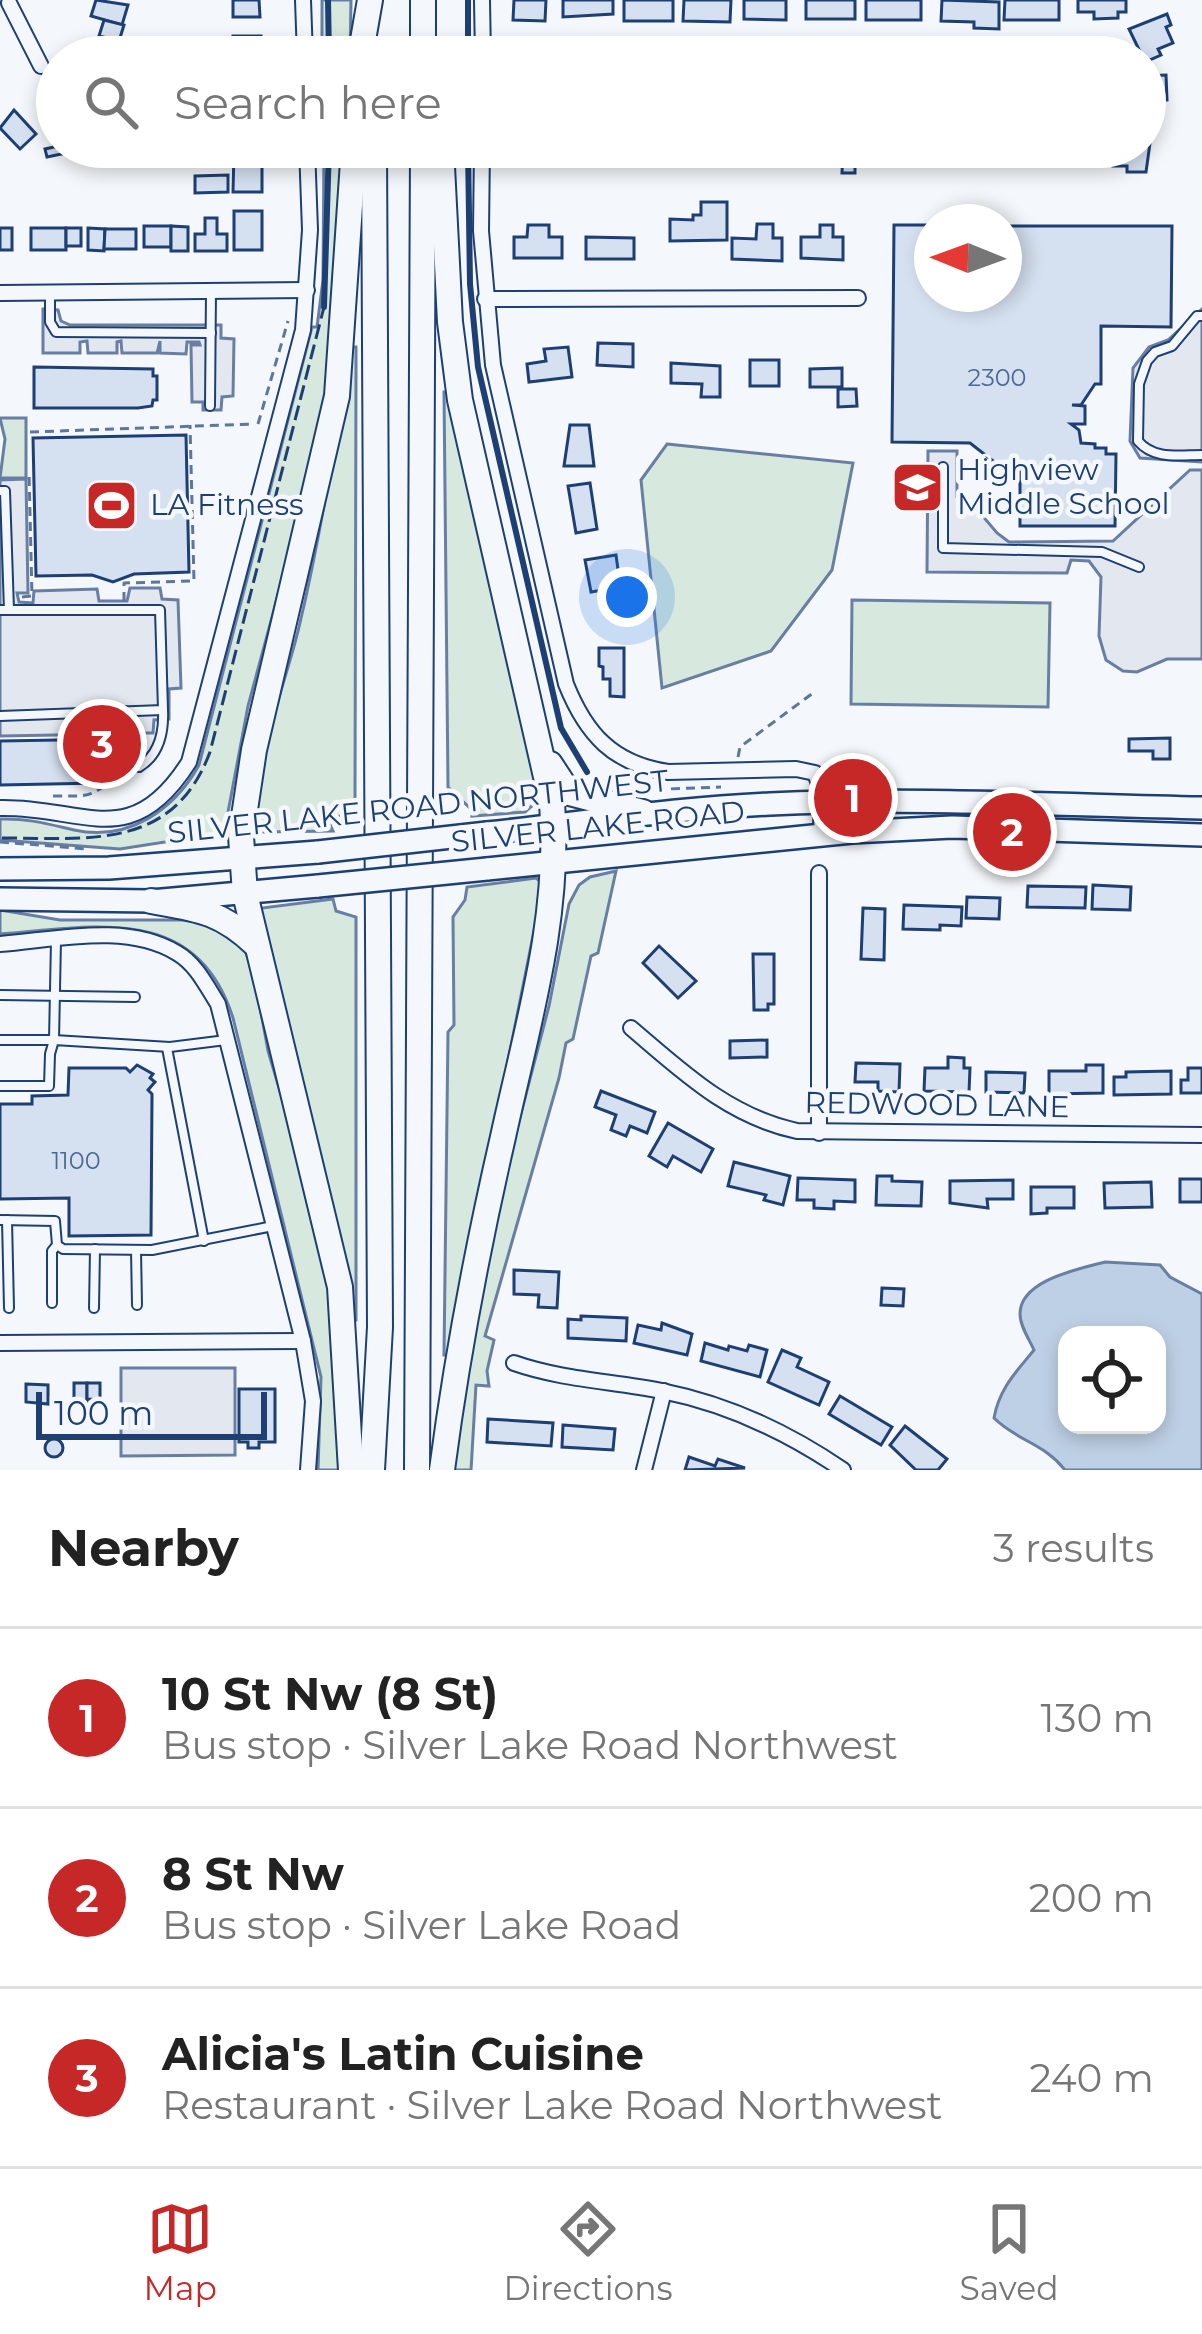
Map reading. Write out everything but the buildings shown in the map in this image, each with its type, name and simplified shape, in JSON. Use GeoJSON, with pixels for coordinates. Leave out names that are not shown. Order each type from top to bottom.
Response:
{"type":"FeatureCollection","features":[{"type":"Feature","properties":{"kind":"highway"},"geometry":{"type":"LineString","coordinates":[[364,36],[372,0]]}},
{"type":"Feature","properties":{"kind":"highway"},"geometry":{"type":"LineString","coordinates":[[372,0],[373,36]]}},
{"type":"Feature","properties":{"kind":"highway"},"geometry":{"type":"LineString","coordinates":[[423,0],[424,36]]}},
{"type":"Feature","properties":{"kind":"highway"},"geometry":{"type":"LineString","coordinates":[[351,1470],[340,1287],[245,895],[242,847],[254,750],[337,396],[353,168]]}},
{"type":"Feature","properties":{"kind":"highway"},"geometry":{"type":"LineString","coordinates":[[372,1470],[380,1327],[374,168]]}},
{"type":"Feature","properties":{"kind":"highway"},"geometry":{"type":"LineString","coordinates":[[417,1470],[423,168]]}},
{"type":"Feature","properties":{"kind":"highway"},"geometry":{"type":"LineString","coordinates":[[442,168],[450,322],[460,400],[539,746],[556,864],[546,942],[461,1327],[442,1470]]}},
{"type":"Feature","properties":{"kind":"highway"},"geometry":{"type":"LineString","coordinates":[[539,746],[569,793],[643,812]]}},
{"type":"Feature","properties":{"kind":"highway"},"geometry":{"type":"LineString","coordinates":[[151,901],[210,912],[234,923],[258,946]]}},
{"type":"Feature","properties":{"kind":"main road","name":"SILVER LAKE ROAD NORTHWEST"},"geometry":{"type":"LineString","coordinates":[[0,865],[26,869],[242,847],[318,852],[643,812],[820,803],[1202,808]]}},
{"type":"Feature","properties":{"kind":"main road","name":"SILVER LAKE ROAD"},"geometry":{"type":"LineString","coordinates":[[0,899],[151,901],[245,895],[822,835],[952,827],[1202,835]]}},
{"type":"Feature","properties":{"kind":"street"},"geometry":{"type":"LineString","coordinates":[[303,0],[304,36]]}},
{"type":"Feature","properties":{"kind":"street"},"geometry":{"type":"LineString","coordinates":[[482,0],[483,36]]}},
{"type":"Feature","properties":{"kind":"street"},"geometry":{"type":"LineString","coordinates":[[8,3],[36,56]]}},
{"type":"Feature","properties":{"kind":"street"},"geometry":{"type":"LineString","coordinates":[[0,808],[41,809],[100,822],[122,818],[158,800],[189,762],[304,324],[307,168]]}},
{"type":"Feature","properties":{"kind":"street"},"geometry":{"type":"LineString","coordinates":[[482,168],[485,298],[506,428],[571,697],[584,724],[611,752],[647,769],[814,773],[822,835]]}},
{"type":"Feature","properties":{"kind":"street"},"geometry":{"type":"LineString","coordinates":[[0,293],[307,290]]}},
{"type":"Feature","properties":{"kind":"street"},"geometry":{"type":"LineString","coordinates":[[485,298],[857,298]]}},
{"type":"Feature","properties":{"kind":"street"},"geometry":{"type":"LineString","coordinates":[[819,873],[819,1133]]}},
{"type":"Feature","properties":{"kind":"street"},"geometry":{"type":"LineString","coordinates":[[0,944],[126,936],[178,953],[197,971],[218,1004],[303,1341],[313,1401],[308,1470]]}},
{"type":"Feature","properties":{"kind":"street","name":"REDWOOD LANE"},"geometry":{"type":"LineString","coordinates":[[631,1028],[724,1104],[770,1125],[819,1133],[1202,1135]]}},
{"type":"Feature","properties":{"kind":"street"},"geometry":{"type":"LineString","coordinates":[[0,1343],[303,1341]]}},
{"type":"Feature","properties":{"kind":"street"},"geometry":{"type":"LineString","coordinates":[[514,1363],[553,1376],[664,1391],[743,1416],[843,1470]]}},
{"type":"Feature","properties":{"kind":"street"},"geometry":{"type":"LineString","coordinates":[[644,1470],[664,1391]]}},
{"type":"Feature","properties":{"kind":"lane"},"geometry":{"type":"LineString","coordinates":[[210,406],[211,290]]}},
{"type":"Feature","properties":{"kind":"lane"},"geometry":{"type":"LineString","coordinates":[[50,292],[50,322],[56,332],[211,333]]}},
{"type":"Feature","properties":{"kind":"lane"},"geometry":{"type":"LineString","coordinates":[[1202,316],[1172,346],[1155,352],[1147,361],[1139,384],[1138,441],[1145,450],[1159,455],[1202,455]]}},
{"type":"Feature","properties":{"kind":"lane"},"geometry":{"type":"LineString","coordinates":[[943,467],[943,548],[1102,552],[1139,566]]}},
{"type":"Feature","properties":{"kind":"lane"},"geometry":{"type":"LineString","coordinates":[[0,491],[5,491],[8,597],[4,610],[160,610],[164,726],[154,753],[139,767],[127,762],[124,711]]}},
{"type":"Feature","properties":{"kind":"lane"},"geometry":{"type":"LineString","coordinates":[[0,716],[163,710]]}},
{"type":"Feature","properties":{"kind":"lane"},"geometry":{"type":"LineString","coordinates":[[0,1086],[49,1086],[56,939]]}},
{"type":"Feature","properties":{"kind":"lane"},"geometry":{"type":"LineString","coordinates":[[0,995],[135,997]]}},
{"type":"Feature","properties":{"kind":"lane"},"geometry":{"type":"LineString","coordinates":[[0,1040],[166,1047],[228,1040]]}},
{"type":"Feature","properties":{"kind":"lane"},"geometry":{"type":"LineString","coordinates":[[166,1047],[204,1240]]}},
{"type":"Feature","properties":{"kind":"lane"},"geometry":{"type":"LineString","coordinates":[[9,1308],[4,1220],[56,1221],[52,1303]]}},
{"type":"Feature","properties":{"kind":"lane"},"geometry":{"type":"LineString","coordinates":[[57,1246],[136,1250],[273,1226]]}},
{"type":"Feature","properties":{"kind":"lane"},"geometry":{"type":"LineString","coordinates":[[94,1308],[95,1249]]}},
{"type":"Feature","properties":{"kind":"lane"},"geometry":{"type":"LineString","coordinates":[[136,1250],[137,1305]]}},
{"type":"Feature","properties":{"kind":"path"},"geometry":{"type":"LineString","coordinates":[[30,432],[258,424],[287,321],[304,324]]}},
{"type":"Feature","properties":{"kind":"path"},"geometry":{"type":"LineString","coordinates":[[124,610],[124,583],[194,581],[190,425]]}},
{"type":"Feature","properties":{"kind":"path"},"geometry":{"type":"LineString","coordinates":[[8,597],[32,596],[29,473]]}},
{"type":"Feature","properties":{"kind":"path"},"geometry":{"type":"LineString","coordinates":[[737,762],[740,747],[813,693]]}},
{"type":"Feature","properties":{"kind":"path"},"geometry":{"type":"LineString","coordinates":[[41,809],[42,796],[95,794],[127,762]]}},
{"type":"Feature","properties":{"kind":"path"},"geometry":{"type":"LineString","coordinates":[[160,846],[219,835],[242,847]]}},
{"type":"Feature","properties":{"kind":"path"},"geometry":{"type":"LineString","coordinates":[[0,842],[100,850]]}},
{"type":"Feature","properties":{"kind":"shaded area"},"geometry":{"type":"Polygon","coordinates":[[[322,0],[351,0],[350,36],[322,36],[322,0]]]}},
{"type":"Feature","properties":{"kind":"shaded area"},"geometry":{"type":"Polygon","coordinates":[[[324,168],[343,168],[335,354],[317,451],[248,706],[223,833],[120,849],[0,840],[0,819],[94,832],[131,827],[163,809],[199,765],[312,327],[317,327],[323,280],[324,168]]]}},
{"type":"Feature","properties":{"kind":"shaded area"},"geometry":{"type":"Polygon","coordinates":[[[43,309],[58,310],[61,321],[70,325],[221,325],[221,338],[234,339],[233,396],[222,397],[221,410],[203,410],[203,402],[192,402],[191,345],[199,342],[187,342],[186,354],[160,353],[160,341],[157,353],[122,353],[121,341],[117,353],[88,353],[87,341],[80,342],[80,353],[43,353],[43,309]]]}},
{"type":"Feature","properties":{"kind":"shaded area"},"geometry":{"type":"Polygon","coordinates":[[[1202,309],[1202,462],[1140,458],[1130,441],[1133,368],[1149,347],[1168,340],[1202,309]]]}},
{"type":"Feature","properties":{"kind":"shaded area"},"geometry":{"type":"Polygon","coordinates":[[[349,347],[356,347],[355,803],[330,825],[333,831],[260,832],[257,809],[263,758],[314,558],[349,347]]]}},
{"type":"Feature","properties":{"kind":"shaded area"},"geometry":{"type":"Polygon","coordinates":[[[444,392],[451,392],[540,799],[525,812],[472,816],[473,811],[448,787],[444,392]]]}},
{"type":"Feature","properties":{"kind":"shaded area"},"geometry":{"type":"Polygon","coordinates":[[[0,418],[26,418],[26,478],[0,478],[5,439],[0,418]]]}},
{"type":"Feature","properties":{"kind":"shaded area"},"geometry":{"type":"Polygon","coordinates":[[[667,444],[853,463],[832,570],[771,651],[662,688],[641,480],[667,444]]]}},
{"type":"Feature","properties":{"kind":"shaded area"},"geometry":{"type":"Polygon","coordinates":[[[928,451],[957,451],[957,497],[970,501],[1009,542],[1113,541],[1190,470],[1202,470],[1202,659],[1167,659],[1137,672],[1123,671],[1106,660],[1099,636],[1101,577],[1089,561],[1071,560],[1067,573],[927,572],[928,451]]]}},
{"type":"Feature","properties":{"kind":"shaded area"},"geometry":{"type":"Polygon","coordinates":[[[26,479],[28,593],[17,593],[19,602],[33,603],[34,591],[97,589],[99,601],[127,601],[130,588],[160,588],[162,599],[178,600],[181,688],[169,689],[169,719],[154,720],[153,733],[135,733],[132,721],[111,721],[111,734],[0,736],[0,480],[26,479]]]}},
{"type":"Feature","properties":{"kind":"shaded area"},"geometry":{"type":"Polygon","coordinates":[[[852,600],[1050,603],[1048,707],[851,704],[852,600]]]}},
{"type":"Feature","properties":{"kind":"shaded area"},"geometry":{"type":"Polygon","coordinates":[[[616,871],[598,953],[591,956],[573,1039],[566,1043],[485,1336],[494,1340],[487,1371],[489,1386],[476,1385],[471,1470],[450,1470],[474,1294],[549,1006],[569,904],[579,885],[590,877],[616,871]]]}},
{"type":"Feature","properties":{"kind":"shaded area"},"geometry":{"type":"Polygon","coordinates":[[[536,878],[541,882],[537,916],[449,1355],[444,1355],[453,917],[465,900],[467,887],[536,878]]]}},
{"type":"Feature","properties":{"kind":"shaded area"},"geometry":{"type":"Polygon","coordinates":[[[333,899],[336,911],[356,917],[356,1320],[349,1322],[259,916],[262,908],[333,899]]]}},
{"type":"Feature","properties":{"kind":"shaded area"},"geometry":{"type":"Polygon","coordinates":[[[0,910],[60,920],[202,920],[244,947],[329,1287],[341,1470],[318,1470],[321,1377],[233,1018],[216,981],[194,955],[168,939],[106,927],[0,934],[0,910]]]}},
{"type":"Feature","properties":{"kind":"shaded area"},"geometry":{"type":"Polygon","coordinates":[[[121,1368],[235,1368],[235,1455],[121,1456],[121,1368]]]}},
{"type":"Feature","properties":{"kind":"water"},"geometry":{"type":"Polygon","coordinates":[[[1105,1262],[1160,1265],[1170,1277],[1202,1294],[1202,1470],[1065,1470],[994,1418],[1004,1390],[1034,1350],[1021,1323],[1023,1302],[1040,1284],[1105,1262]]]}},
{"type":"Feature","properties":{"kind":"fence"},"geometry":{"type":"LineString","coordinates":[[2,838],[125,832],[151,823],[174,807],[194,784],[210,752],[324,307]]}},
{"type":"Feature","properties":{"kind":"wall"},"geometry":{"type":"LineString","coordinates":[[328,0],[329,36]]}},
{"type":"Feature","properties":{"kind":"wall"},"geometry":{"type":"LineString","coordinates":[[468,0],[468,36]]}},
{"type":"Feature","properties":{"kind":"wall"},"geometry":{"type":"LineString","coordinates":[[324,307],[328,168]]}},
{"type":"Feature","properties":{"kind":"wall"},"geometry":{"type":"LineString","coordinates":[[468,168],[470,284],[478,367],[561,728],[587,772]]}},
{"type":"Feature","properties":{"kind":"place","name":"Highview Middle School"},"geometry":{"type":"Point","coordinates":[918,487]}},
{"type":"Feature","properties":{"kind":"place","name":"LA Fitness"},"geometry":{"type":"Point","coordinates":[111,505]}},
{"type":"Feature","properties":{"kind":"place","name":"Alicia's Latin Cuisine"},"geometry":{"type":"Point","coordinates":[102,744]}},
{"type":"Feature","properties":{"kind":"place","name":"10 St Nw (8 St)"},"geometry":{"type":"Point","coordinates":[853,798]}},
{"type":"Feature","properties":{"kind":"place","name":"8 St Nw"},"geometry":{"type":"Point","coordinates":[1012,832]}}]}
